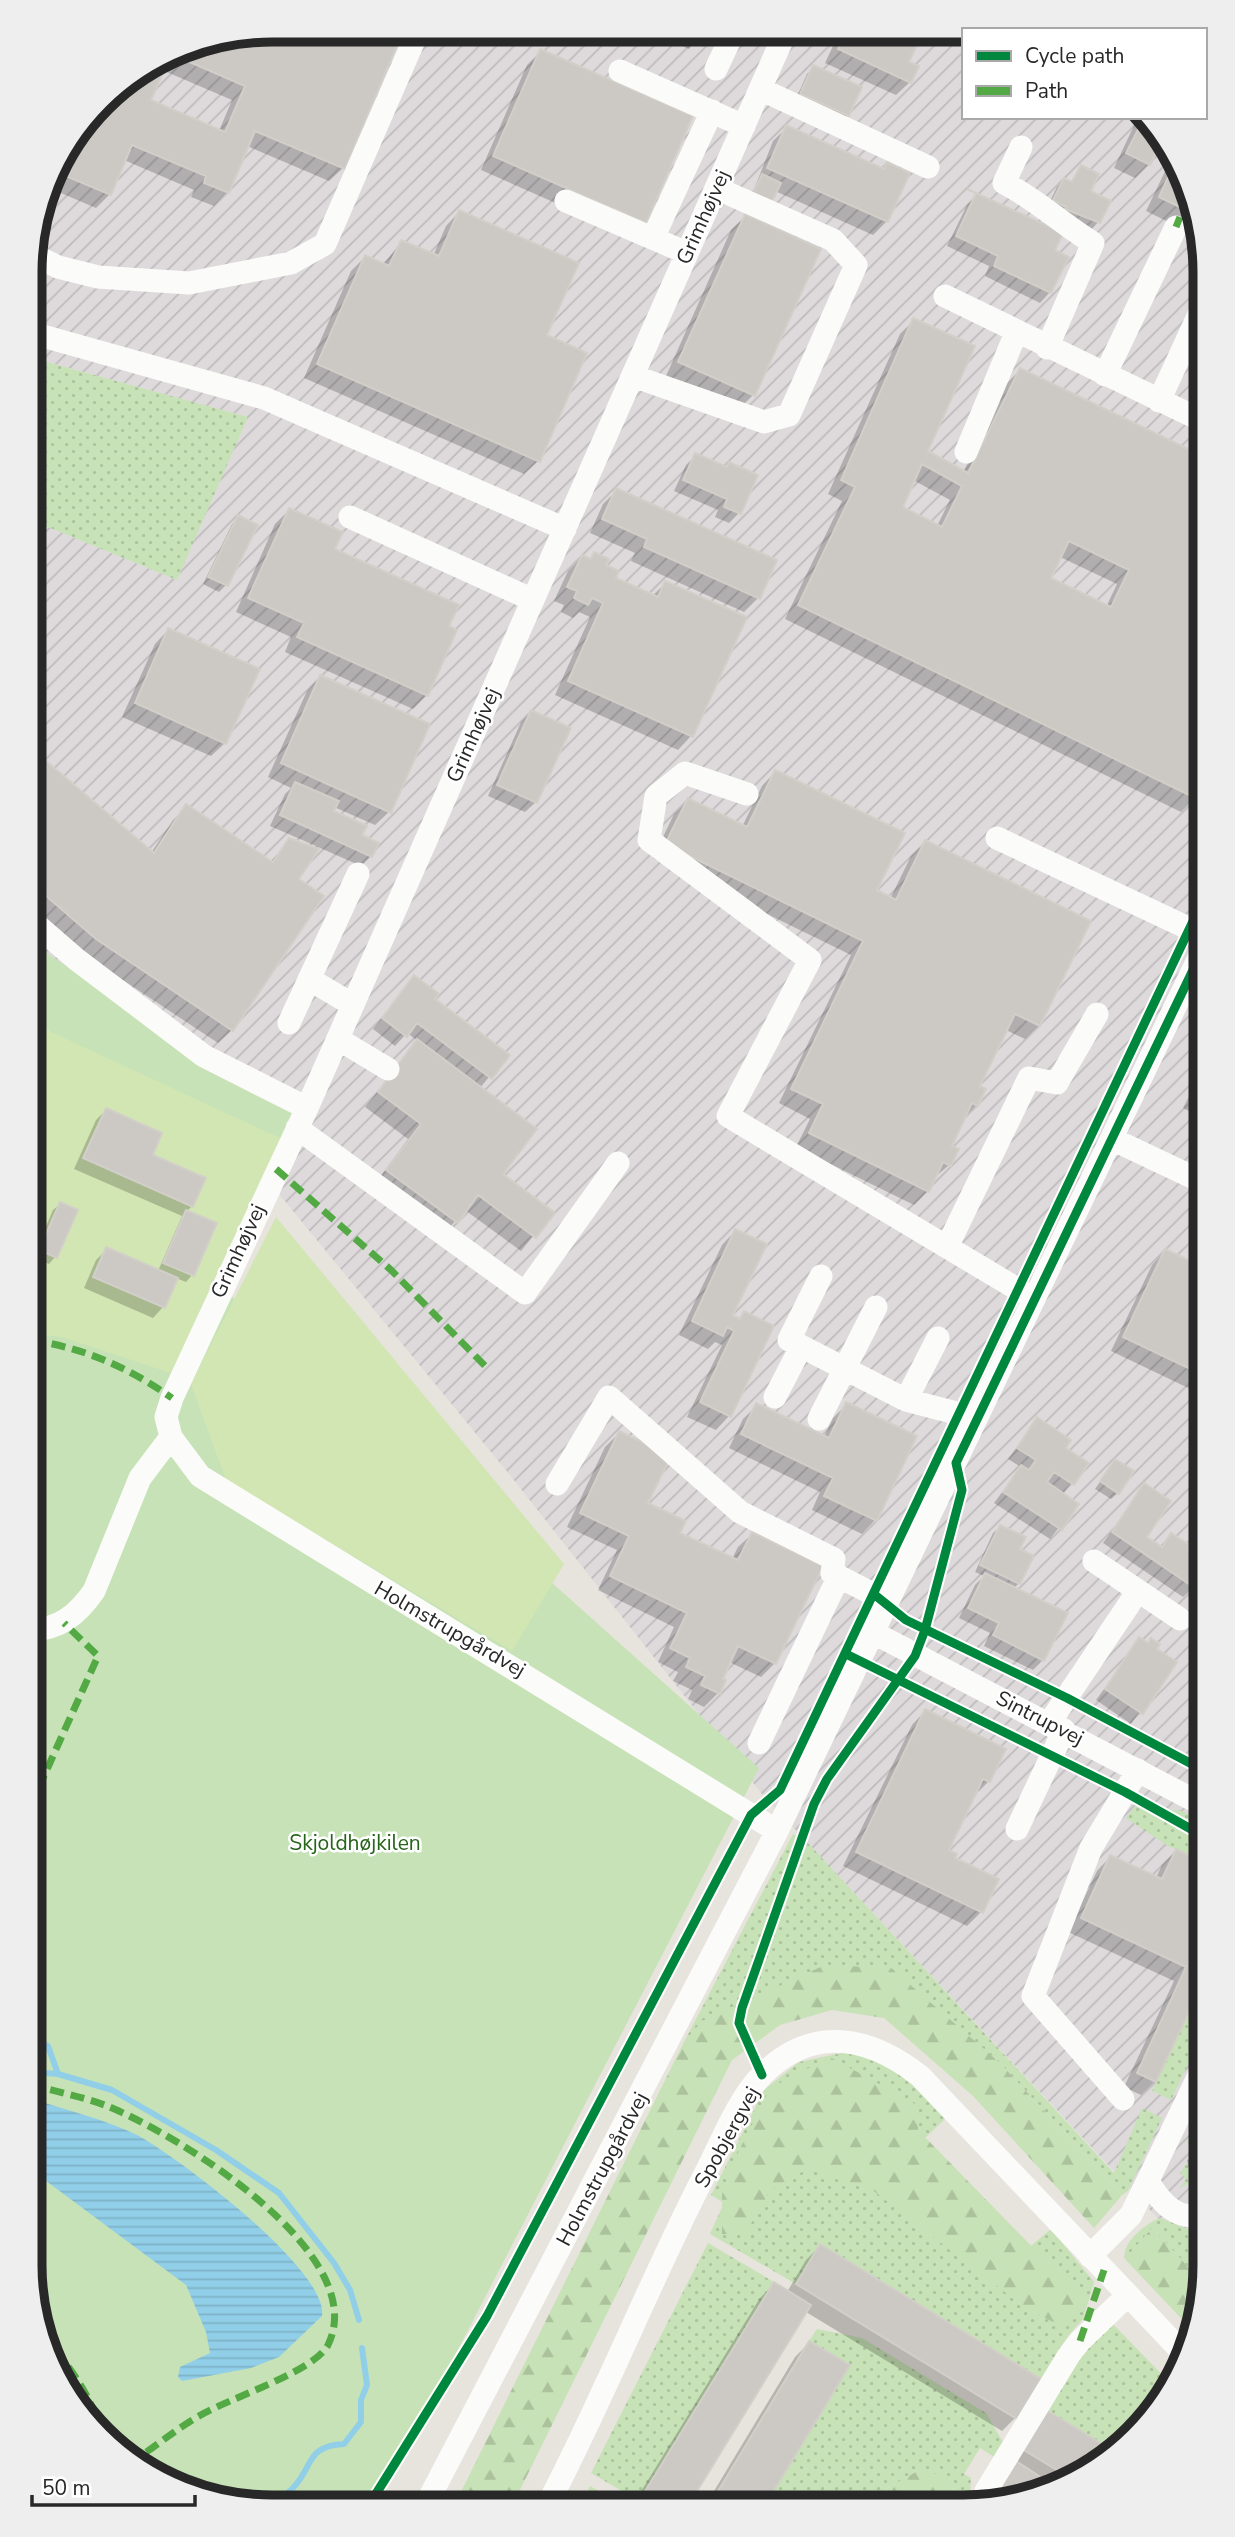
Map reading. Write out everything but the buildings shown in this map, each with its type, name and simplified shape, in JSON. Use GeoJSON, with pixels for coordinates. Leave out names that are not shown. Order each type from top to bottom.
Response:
{"type":"FeatureCollection","features":[{"type":"Feature","properties":{"kind":"street"},"geometry":{"type":"LineString","coordinates":[[42,259],[58,267],[98,277],[189,283],[291,263],[326,244],[413,42]]}},
{"type":"Feature","properties":{"kind":"street"},"geometry":{"type":"LineString","coordinates":[[716,69],[729,42]]}},
{"type":"Feature","properties":{"kind":"street","name":"Grimhøjvej"},"geometry":{"type":"LineString","coordinates":[[171,1437],[166,1417],[172,1398],[354,1004],[780,42]]}},
{"type":"Feature","properties":{"kind":"street"},"geometry":{"type":"LineString","coordinates":[[620,71],[744,126]]}},
{"type":"Feature","properties":{"kind":"street"},"geometry":{"type":"LineString","coordinates":[[761,89],[928,167]]}},
{"type":"Feature","properties":{"kind":"street"},"geometry":{"type":"LineString","coordinates":[[653,239],[712,111]]}},
{"type":"Feature","properties":{"kind":"street"},"geometry":{"type":"LineString","coordinates":[[1021,147],[1004,183],[1025,194],[1060,222],[1093,243],[1047,348]]}},
{"type":"Feature","properties":{"kind":"street"},"geometry":{"type":"LineString","coordinates":[[633,376],[764,422],[789,415],[856,265],[833,240],[716,188]]}},
{"type":"Feature","properties":{"kind":"street"},"geometry":{"type":"LineString","coordinates":[[566,201],[687,253]]}},
{"type":"Feature","properties":{"kind":"street"},"geometry":{"type":"LineString","coordinates":[[1105,375],[1176,227]]}},
{"type":"Feature","properties":{"kind":"street"},"geometry":{"type":"LineString","coordinates":[[944,296],[1193,417]]}},
{"type":"Feature","properties":{"kind":"street"},"geometry":{"type":"LineString","coordinates":[[1159,401],[1193,327]]}},
{"type":"Feature","properties":{"kind":"street"},"geometry":{"type":"LineString","coordinates":[[966,452],[1016,333]]}},
{"type":"Feature","properties":{"kind":"street"},"geometry":{"type":"LineString","coordinates":[[42,336],[264,398],[565,529]]}},
{"type":"Feature","properties":{"kind":"street"},"geometry":{"type":"LineString","coordinates":[[350,517],[533,600]]}},
{"type":"Feature","properties":{"kind":"street"},"geometry":{"type":"LineString","coordinates":[[747,794],[685,773],[656,796],[649,840],[810,960],[728,1115],[1034,1299]]}},
{"type":"Feature","properties":{"kind":"street"},"geometry":{"type":"LineString","coordinates":[[997,838],[1193,930]]}},
{"type":"Feature","properties":{"kind":"street"},"geometry":{"type":"LineString","coordinates":[[289,1023],[358,874]]}},
{"type":"Feature","properties":{"kind":"street"},"geometry":{"type":"LineString","coordinates":[[42,930],[76,959],[204,1056],[302,1118],[525,1293],[618,1163]]}},
{"type":"Feature","properties":{"kind":"street","name":"Holmstrupgårdvej"},"geometry":{"type":"LineString","coordinates":[[431,2495],[777,1831],[1193,970]]}},
{"type":"Feature","properties":{"kind":"street"},"geometry":{"type":"LineString","coordinates":[[309,979],[354,1004]]}},
{"type":"Feature","properties":{"kind":"street"},"geometry":{"type":"LineString","coordinates":[[947,1247],[1029,1077],[1057,1083],[1097,1014]]}},
{"type":"Feature","properties":{"kind":"street"},"geometry":{"type":"LineString","coordinates":[[338,1039],[388,1069]]}},
{"type":"Feature","properties":{"kind":"street"},"geometry":{"type":"LineString","coordinates":[[1112,1139],[1193,1177]]}},
{"type":"Feature","properties":{"kind":"street"},"geometry":{"type":"LineString","coordinates":[[821,1276],[789,1340],[906,1400],[960,1414],[974,1423]]}},
{"type":"Feature","properties":{"kind":"street"},"geometry":{"type":"LineString","coordinates":[[819,1419],[876,1307]]}},
{"type":"Feature","properties":{"kind":"street"},"geometry":{"type":"LineString","coordinates":[[906,1400],[938,1338]]}},
{"type":"Feature","properties":{"kind":"street"},"geometry":{"type":"LineString","coordinates":[[775,1397],[801,1346]]}},
{"type":"Feature","properties":{"kind":"street"},"geometry":{"type":"LineString","coordinates":[[557,1484],[609,1397],[740,1512],[834,1559],[832,1573],[875,1595]]}},
{"type":"Feature","properties":{"kind":"street"},"geometry":{"type":"LineString","coordinates":[[42,1630],[64,1623],[83,1606],[94,1591],[140,1478],[171,1437]]}},
{"type":"Feature","properties":{"kind":"street","name":"Holmstrupgårdvej"},"geometry":{"type":"LineString","coordinates":[[171,1437],[200,1476],[233,1498],[486,1649],[777,1831]]}},
{"type":"Feature","properties":{"kind":"street"},"geometry":{"type":"LineString","coordinates":[[1094,1561],[1180,1619]]}},
{"type":"Feature","properties":{"kind":"street"},"geometry":{"type":"LineString","coordinates":[[759,1743],[839,1576]]}},
{"type":"Feature","properties":{"kind":"street"},"geometry":{"type":"LineString","coordinates":[[1017,1829],[1057,1726],[1138,1591]]}},
{"type":"Feature","properties":{"kind":"street","name":"Sintrupvej"},"geometry":{"type":"LineString","coordinates":[[874,1633],[1057,1726],[1193,1800]]}},
{"type":"Feature","properties":{"kind":"street"},"geometry":{"type":"LineString","coordinates":[[1123,2099],[1034,1996],[1091,1848],[1138,1770]]}},
{"type":"Feature","properties":{"kind":"street","name":"Spobjergvej"},"geometry":{"type":"LineString","coordinates":[[552,2495],[681,2221],[741,2105],[762,2075],[786,2057],[810,2046],[836,2041],[862,2042],[896,2057],[920,2076],[1178,2347]]}},
{"type":"Feature","properties":{"kind":"street"},"geometry":{"type":"LineString","coordinates":[[1090,2256],[1131,2215],[1193,2096]]}},
{"type":"Feature","properties":{"kind":"street"},"geometry":{"type":"LineString","coordinates":[[1148,2181],[1157,2197],[1170,2209],[1185,2215],[1193,2215]]}},
{"type":"Feature","properties":{"kind":"street"},"geometry":{"type":"LineString","coordinates":[[987,2494],[1069,2355],[1128,2295]]}},
{"type":"Feature","properties":{"kind":"shaded area"},"geometry":{"type":"Polygon","coordinates":[[[272,42],[962,42],[962,119],[1135,119],[1169,170],[1189,227],[1193,257],[1193,2256],[762,1794],[509,1474],[265,1177],[42,1020],[42,525],[177,580],[247,417],[42,361],[42,257],[46,227],[60,184],[73,157],[99,120],[120,99],[144,81],[184,60],[227,46],[272,42]]]}},
{"type":"Feature","properties":{"kind":"green space"},"geometry":{"type":"Polygon","coordinates":[[[42,361],[248,417],[177,580],[42,525],[42,361]]]}},
{"type":"Feature","properties":{"kind":"green space","name":"Skjoldhøjkilen"},"geometry":{"type":"Polygon","coordinates":[[[42,950],[204,1056],[307,1108],[221,1287],[759,1768],[383,2495],[272,2495],[227,2491],[170,2471],[120,2438],[99,2417],[66,2367],[50,2324],[42,2265],[42,950]]]}},
{"type":"Feature","properties":{"kind":"green space"},"geometry":{"type":"Polygon","coordinates":[[[42,1024],[51,1032],[284,1140],[171,1373],[62,1337],[42,1334],[42,1024]]]}},
{"type":"Feature","properties":{"kind":"green space"},"geometry":{"type":"Polygon","coordinates":[[[276,1217],[564,1564],[512,1651],[226,1480],[191,1384],[276,1217]]]}},
{"type":"Feature","properties":{"kind":"green space"},"geometry":{"type":"Polygon","coordinates":[[[1136,1805],[1182,1811],[1193,1817],[1193,1857],[1168,1846],[1126,1818],[1136,1805]]]}},
{"type":"Feature","properties":{"kind":"green space"},"geometry":{"type":"Polygon","coordinates":[[[793,1834],[807,1842],[1114,2173],[1142,2108],[1162,2118],[1128,2191],[1122,2195],[1000,2063],[890,1968],[684,2042],[793,1834]]]}},
{"type":"Feature","properties":{"kind":"green space"},"geometry":{"type":"Polygon","coordinates":[[[825,1965],[891,1968],[1000,2063],[1122,2195],[1094,2228],[973,2096],[884,2018],[832,2010],[780,2025],[732,2060],[517,2495],[459,2495],[684,2042],[702,2021],[825,1965]]]}},
{"type":"Feature","properties":{"kind":"green space"},"geometry":{"type":"Polygon","coordinates":[[[1193,2004],[1193,2054],[1171,2100],[1152,2091],[1193,2004]]]}},
{"type":"Feature","properties":{"kind":"green space"},"geometry":{"type":"Polygon","coordinates":[[[851,2051],[891,2069],[925,2097],[946,2118],[925,2138],[1031,2246],[1051,2229],[1094,2282],[1083,2319],[1068,2336],[1041,2379],[820,2244],[796,2284],[710,2234],[724,2203],[711,2195],[764,2090],[799,2062],[851,2051]]]}},
{"type":"Feature","properties":{"kind":"green space"},"geometry":{"type":"Polygon","coordinates":[[[830,2057],[917,2105],[918,2130],[1044,2259],[1089,2300],[1065,2328],[1024,2307],[871,2189],[807,2169],[770,2191],[745,2234],[722,2234],[722,2195],[730,2169],[770,2088],[830,2057]]]}},
{"type":"Feature","properties":{"kind":"green space"},"geometry":{"type":"Polygon","coordinates":[[[1193,2130],[1193,2149],[1187,2142],[1193,2130]]]}},
{"type":"Feature","properties":{"kind":"green space"},"geometry":{"type":"Polygon","coordinates":[[[1190,2159],[1193,2181],[1180,2188],[1186,2179],[1180,2173],[1190,2159]]]}},
{"type":"Feature","properties":{"kind":"green space"},"geometry":{"type":"Polygon","coordinates":[[[1160,2218],[1193,2228],[1193,2272],[1152,2228],[1125,2259],[1131,2240],[1148,2224],[1160,2218]]]}},
{"type":"Feature","properties":{"kind":"green space"},"geometry":{"type":"Polygon","coordinates":[[[1152,2228],[1193,2272],[1185,2323],[1125,2259],[1152,2228]]]}},
{"type":"Feature","properties":{"kind":"green space"},"geometry":{"type":"Polygon","coordinates":[[[708,2243],[774,2282],[643,2495],[629,2495],[591,2473],[708,2243]]]}},
{"type":"Feature","properties":{"kind":"green space"},"geometry":{"type":"Polygon","coordinates":[[[1111,2322],[1164,2376],[1126,2428],[1105,2445],[1046,2410],[1082,2353],[1111,2322]]]}},
{"type":"Feature","properties":{"kind":"green space"},"geometry":{"type":"Polygon","coordinates":[[[817,2329],[862,2338],[986,2413],[1004,2444],[996,2458],[980,2448],[964,2474],[971,2478],[970,2495],[960,2495],[956,2490],[919,2470],[888,2488],[885,2495],[771,2495],[849,2365],[809,2341],[817,2329]]]}},
{"type":"Feature","properties":{"kind":"green space"},"geometry":{"type":"Polygon","coordinates":[[[919,2470],[937,2474],[960,2495],[885,2495],[888,2488],[919,2470]]]}},
{"type":"Feature","properties":{"kind":"green space"},"geometry":{"type":"Polygon","coordinates":[[[590,2486],[606,2495],[586,2495],[590,2486]]]}},
{"type":"Feature","properties":{"kind":"water"},"geometry":{"type":"Polygon","coordinates":[[[42,2102],[137,2135],[183,2165],[277,2244],[301,2271],[318,2296],[322,2316],[279,2357],[251,2368],[182,2381],[178,2377],[180,2367],[210,2353],[206,2332],[186,2285],[42,2178],[42,2102]]]}},
{"type":"Feature","properties":{"kind":"waterway"},"geometry":{"type":"LineString","coordinates":[[42,2043],[48,2046],[58,2074]]}},
{"type":"Feature","properties":{"kind":"waterway"},"geometry":{"type":"LineString","coordinates":[[42,2073],[58,2074],[112,2090],[216,2150],[279,2193],[334,2263],[350,2290],[359,2320]]}},
{"type":"Feature","properties":{"kind":"waterway"},"geometry":{"type":"LineString","coordinates":[[282,2495],[299,2481],[316,2453],[344,2444],[361,2422],[361,2400],[367,2385],[362,2348]]}},
{"type":"Feature","properties":{"kind":"marked path"},"geometry":{"type":"LineString","coordinates":[[1176,227],[1180,217]]}},
{"type":"Feature","properties":{"kind":"marked path"},"geometry":{"type":"LineString","coordinates":[[276,1169],[391,1270],[489,1370]]}},
{"type":"Feature","properties":{"kind":"marked path"},"geometry":{"type":"LineString","coordinates":[[42,1342],[105,1360],[172,1398]]}},
{"type":"Feature","properties":{"kind":"marked path"},"geometry":{"type":"LineString","coordinates":[[42,1780],[98,1656],[64,1623]]}},
{"type":"Feature","properties":{"kind":"marked path"},"geometry":{"type":"LineString","coordinates":[[42,2087],[88,2099],[138,2120],[219,2169],[260,2201],[296,2236],[322,2273],[334,2309],[328,2345],[320,2355],[289,2375],[199,2416],[142,2455]]}},
{"type":"Feature","properties":{"kind":"marked path"},"geometry":{"type":"LineString","coordinates":[[1080,2341],[1104,2270]]}},
{"type":"Feature","properties":{"kind":"marked path"},"geometry":{"type":"LineString","coordinates":[[63,2360],[77,2379],[92,2407]]}},
{"type":"Feature","properties":{"kind":"cycle path"},"geometry":{"type":"LineString","coordinates":[[375,2495],[487,2316],[751,1815],[780,1790],[1193,921]]}},
{"type":"Feature","properties":{"kind":"cycle path"},"geometry":{"type":"LineString","coordinates":[[762,2075],[739,2023],[814,1804],[827,1779],[915,1656],[925,1630],[962,1490],[956,1463],[1193,970]]}},
{"type":"Feature","properties":{"kind":"cycle path"},"geometry":{"type":"LineString","coordinates":[[875,1595],[906,1620],[1067,1698],[1193,1765]]}},
{"type":"Feature","properties":{"kind":"cycle path"},"geometry":{"type":"LineString","coordinates":[[846,1654],[1125,1792],[1193,1830]]}}]}
